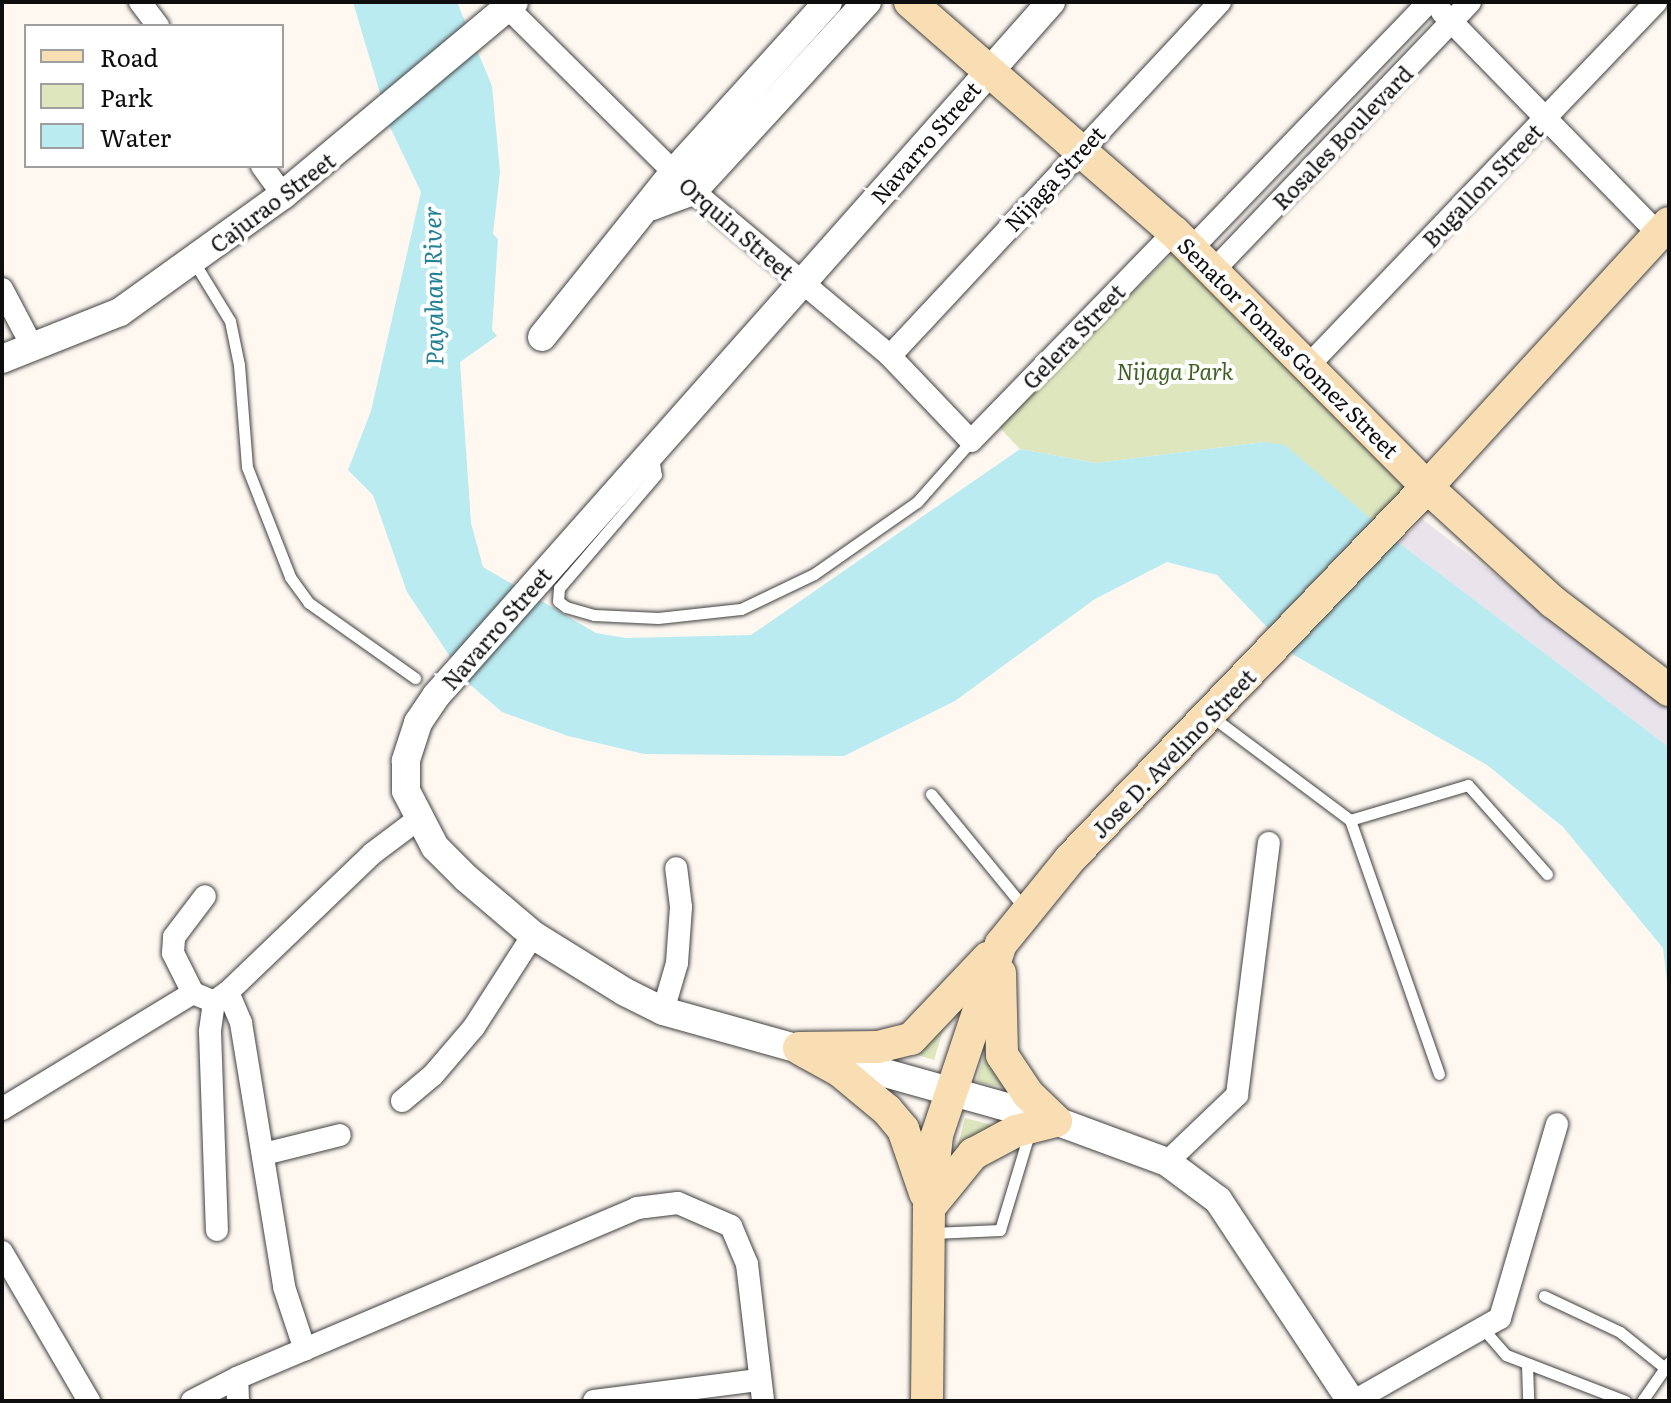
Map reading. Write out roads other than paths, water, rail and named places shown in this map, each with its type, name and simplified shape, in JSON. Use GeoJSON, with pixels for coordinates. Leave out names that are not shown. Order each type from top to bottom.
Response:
{"type":"FeatureCollection","features":[{"type":"Feature","properties":{"kind":"main road","name":"Senator Tomas Gomez Street"},"geometry":{"type":"LineString","coordinates":[[910,2],[1193,250],[1427,487],[1553,602],[1669,690]]}},
{"type":"Feature","properties":{"kind":"main road","name":"Jose D. Avelino Street"},"geometry":{"type":"LineString","coordinates":[[927,1401],[929,1220],[937,1135],[948,1092],[1001,944],[1026,910],[1207,714],[1427,487],[1664,229]]}},
{"type":"Feature","properties":{"kind":"main road"},"geometry":{"type":"LineString","coordinates":[[799,1048],[878,1047],[911,1039],[1001,944]]}},
{"type":"Feature","properties":{"kind":"main road"},"geometry":{"type":"LineString","coordinates":[[929,1220],[973,1154],[1043,1124],[1028,1094],[1002,1055],[998,1039],[1001,944]]}},
{"type":"Feature","properties":{"kind":"main road"},"geometry":{"type":"LineString","coordinates":[[799,1048],[871,1094],[895,1120],[918,1163],[929,1220]]}},
{"type":"Feature","properties":{"kind":"street"},"geometry":{"type":"LineString","coordinates":[[140,2],[156,24]]}},
{"type":"Feature","properties":{"kind":"street"},"geometry":{"type":"LineString","coordinates":[[684,182],[828,2]]}},
{"type":"Feature","properties":{"kind":"street"},"geometry":{"type":"LineString","coordinates":[[542,337],[652,206],[684,182],[867,2]]}},
{"type":"Feature","properties":{"kind":"street","name":"Navarro Street"},"geometry":{"type":"LineString","coordinates":[[1051,2],[456,672],[418,723],[406,761],[406,791],[417,820],[466,878],[533,935],[601,980],[663,1011],[948,1092],[1167,1162],[1218,1200],[1352,1401]]}},
{"type":"Feature","properties":{"kind":"street","name":"Nijaga Street"},"geometry":{"type":"LineString","coordinates":[[890,356],[1220,2]]}},
{"type":"Feature","properties":{"kind":"street"},"geometry":{"type":"LineString","coordinates":[[1431,2],[1545,119],[1664,229]]}},
{"type":"Feature","properties":{"kind":"street","name":"Rosales Boulevard"},"geometry":{"type":"LineString","coordinates":[[1193,250],[1431,2]]}},
{"type":"Feature","properties":{"kind":"street","name":"Rosales Boulevard"},"geometry":{"type":"LineString","coordinates":[[1193,250],[1470,2]]}},
{"type":"Feature","properties":{"kind":"street","name":"Bugallon Street"},"geometry":{"type":"LineString","coordinates":[[1307,367],[1656,2]]}},
{"type":"Feature","properties":{"kind":"street","name":"Orquin Street"},"geometry":{"type":"LineString","coordinates":[[507,8],[684,182],[890,356],[971,441]]}},
{"type":"Feature","properties":{"kind":"street","name":"Cajurao Street"},"geometry":{"type":"LineString","coordinates":[[2,359],[120,312],[283,195],[507,8]]}},
{"type":"Feature","properties":{"kind":"street"},"geometry":{"type":"LineString","coordinates":[[263,168],[283,195]]}},
{"type":"Feature","properties":{"kind":"street","name":"Gelera Street"},"geometry":{"type":"LineString","coordinates":[[971,441],[1193,250]]}},
{"type":"Feature","properties":{"kind":"street"},"geometry":{"type":"LineString","coordinates":[[2,289],[32,346]]}},
{"type":"Feature","properties":{"kind":"street"},"geometry":{"type":"LineString","coordinates":[[2,1109],[212,996],[373,853],[417,820]]}},
{"type":"Feature","properties":{"kind":"street"},"geometry":{"type":"LineString","coordinates":[[1167,1162],[1237,1095],[1269,843]]}},
{"type":"Feature","properties":{"kind":"street"},"geometry":{"type":"LineString","coordinates":[[663,1011],[677,963],[681,907],[676,868]]}},
{"type":"Feature","properties":{"kind":"street"},"geometry":{"type":"LineString","coordinates":[[205,896],[174,937],[173,953],[241,1023],[284,1287],[305,1350]]}},
{"type":"Feature","properties":{"kind":"street"},"geometry":{"type":"LineString","coordinates":[[402,1101],[433,1075],[474,1027],[533,935]]}},
{"type":"Feature","properties":{"kind":"street"},"geometry":{"type":"LineString","coordinates":[[212,996],[210,1032],[217,1230]]}},
{"type":"Feature","properties":{"kind":"street"},"geometry":{"type":"LineString","coordinates":[[1352,1401],[1485,1331],[1500,1318],[1517,1269],[1557,1124]]}},
{"type":"Feature","properties":{"kind":"street"},"geometry":{"type":"LineString","coordinates":[[264,1154],[340,1135]]}},
{"type":"Feature","properties":{"kind":"street"},"geometry":{"type":"LineString","coordinates":[[192,1401],[237,1378],[637,1208],[678,1203],[731,1226],[747,1264],[760,1390],[594,1401]]}},
{"type":"Feature","properties":{"kind":"street"},"geometry":{"type":"LineString","coordinates":[[2,1252],[89,1401]]}},
{"type":"Feature","properties":{"kind":"street"},"geometry":{"type":"LineString","coordinates":[[237,1378],[238,1401]]}},
{"type":"Feature","properties":{"kind":"lane"},"geometry":{"type":"LineString","coordinates":[[193,261],[230,321],[239,365],[247,467],[290,577],[309,603],[415,678]]}},
{"type":"Feature","properties":{"kind":"lane"},"geometry":{"type":"LineString","coordinates":[[652,451],[656,475],[559,588],[558,601],[566,607],[594,615],[658,618],[741,609],[814,574],[917,502],[971,441]]}},
{"type":"Feature","properties":{"kind":"lane"},"geometry":{"type":"LineString","coordinates":[[1207,714],[1350,820],[1439,1074]]}},
{"type":"Feature","properties":{"kind":"lane"},"geometry":{"type":"LineString","coordinates":[[1350,820],[1468,785],[1547,874]]}},
{"type":"Feature","properties":{"kind":"lane"},"geometry":{"type":"LineString","coordinates":[[931,794],[1026,910]]}},
{"type":"Feature","properties":{"kind":"lane"},"geometry":{"type":"LineString","coordinates":[[929,1220],[1000,1230],[1043,1124]]}},
{"type":"Feature","properties":{"kind":"lane"},"geometry":{"type":"LineString","coordinates":[[1544,1296],[1620,1332],[1667,1365],[1642,1401]]}},
{"type":"Feature","properties":{"kind":"lane"},"geometry":{"type":"LineString","coordinates":[[1485,1331],[1506,1355],[1527,1365],[1607,1390],[1625,1401]]}},
{"type":"Feature","properties":{"kind":"lane"},"geometry":{"type":"LineString","coordinates":[[1527,1365],[1528,1401]]}},
{"type":"Feature","properties":{"kind":"water","name":"Payahan River"},"geometry":{"type":"Polygon","coordinates":[[[353,2],[457,2],[492,86],[500,172],[493,234],[498,239],[492,330],[497,336],[460,362],[471,523],[483,567],[596,633],[626,638],[751,635],[1020,449],[1096,463],[1264,442],[1285,445],[1399,543],[1669,747],[1669,998],[1663,948],[1563,827],[1487,765],[1294,655],[1217,575],[1167,562],[1095,599],[955,701],[844,756],[644,754],[568,736],[502,712],[467,682],[407,592],[373,495],[348,470],[371,411],[421,192],[390,127],[353,2]]]}},
{"type":"Feature","properties":{"kind":"park label","name":"Nijaga Park"},"geometry":{"type":"Point","coordinates":[1175,371]}}]}
